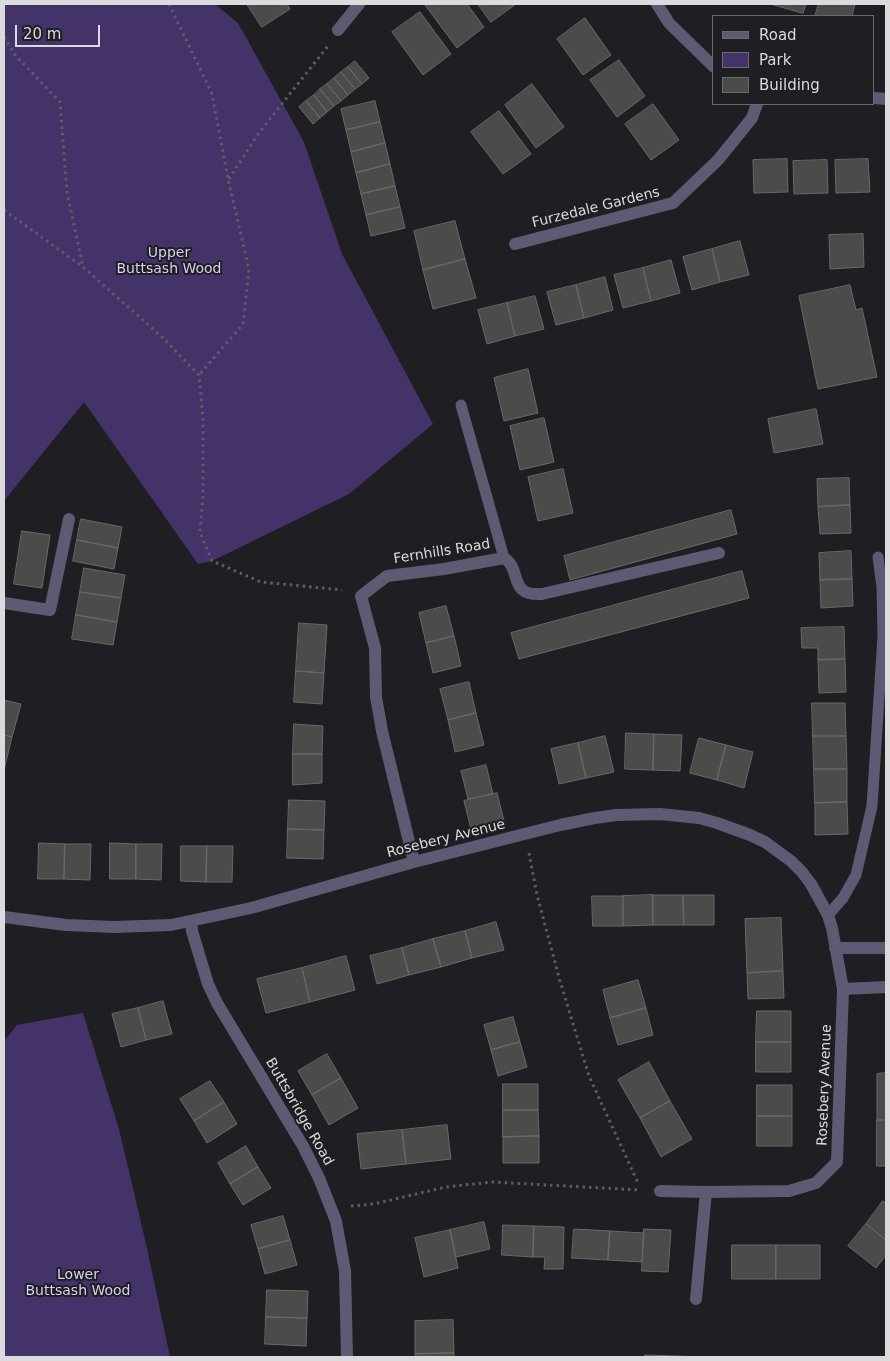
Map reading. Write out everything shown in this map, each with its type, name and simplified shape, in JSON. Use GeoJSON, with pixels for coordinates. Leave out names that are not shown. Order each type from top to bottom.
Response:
{"type":"FeatureCollection","features":[{"type":"Feature","properties":{"kind":"street"},"geometry":{"type":"LineString","coordinates":[[338,30],[359,4]]}},
{"type":"Feature","properties":{"kind":"street"},"geometry":{"type":"LineString","coordinates":[[657,4],[669,23],[712,65]]}},
{"type":"Feature","properties":{"kind":"street","name":"Furzedale Gardens"},"geometry":{"type":"LineString","coordinates":[[515,244],[674,203],[718,160],[752,118],[757,105]]}},
{"type":"Feature","properties":{"kind":"street"},"geometry":{"type":"LineString","coordinates":[[4,603],[50,610],[69,519]]}},
{"type":"Feature","properties":{"kind":"street","name":"Fernhills Road"},"geometry":{"type":"LineString","coordinates":[[361,596],[387,576],[444,569],[504,558],[509,561],[516,582],[521,589],[527,593],[542,594],[719,553]]}},
{"type":"Feature","properties":{"kind":"street"},"geometry":{"type":"LineString","coordinates":[[361,596],[375,648],[376,697],[382,731],[414,862]]}},
{"type":"Feature","properties":{"kind":"street","name":"Rosebery Avenue"},"geometry":{"type":"LineString","coordinates":[[4,917],[66,925],[114,927],[171,925],[191,922],[251,908],[414,862],[560,825],[616,815],[670,815],[699,818],[750,835],[765,842],[802,872],[811,884],[828,916],[832,928],[844,989],[837,1162],[816,1183],[788,1191],[660,1191]]}},
{"type":"Feature","properties":{"kind":"street","name":"Buttsbridge Road"},"geometry":{"type":"LineString","coordinates":[[191,922],[208,984],[217,1003],[304,1146],[336,1221],[345,1271],[347,1357]]}},
{"type":"Feature","properties":{"kind":"street"},"geometry":{"type":"LineString","coordinates":[[835,948],[886,948]]}},
{"type":"Feature","properties":{"kind":"street"},"geometry":{"type":"LineString","coordinates":[[844,989],[886,987]]}},
{"type":"Feature","properties":{"kind":"street"},"geometry":{"type":"LineString","coordinates":[[696,1299],[706,1192]]}},
{"type":"Feature","properties":{"kind":"lane"},"geometry":{"type":"LineString","coordinates":[[461,405],[504,558]]}},
{"type":"Feature","properties":{"kind":"lane"},"geometry":{"type":"LineString","coordinates":[[828,916],[843,898],[856,875],[872,806],[883,636],[882,587],[878,557]]}},
{"type":"Feature","properties":{"kind":"path"},"geometry":{"type":"LineString","coordinates":[[170,4],[212,94],[228,179],[249,269],[243,324],[199,375]]}},
{"type":"Feature","properties":{"kind":"path"},"geometry":{"type":"LineString","coordinates":[[228,179],[258,134],[325,50],[338,30]]}},
{"type":"Feature","properties":{"kind":"path"},"geometry":{"type":"LineString","coordinates":[[4,37],[16,56],[60,102],[67,192],[83,267]]}},
{"type":"Feature","properties":{"kind":"path"},"geometry":{"type":"LineString","coordinates":[[4,210],[83,267],[161,336],[199,375],[203,420],[203,496],[200,532],[212,561],[261,582],[340,590],[361,596]]}},
{"type":"Feature","properties":{"kind":"path"},"geometry":{"type":"LineString","coordinates":[[332,1211],[342,1207],[374,1204],[446,1187],[492,1182],[642,1190],[589,1076],[537,896],[526,834]]}},
{"type":"Feature","properties":{"kind":"green space","name":"Upper Buttsash Wood"},"geometry":{"type":"Polygon","coordinates":[[[4,4],[215,4],[238,23],[304,142],[342,254],[433,424],[349,494],[212,561],[198,564],[84,402],[4,501],[4,4]]]}},
{"type":"Feature","properties":{"kind":"green space","name":"Lower Buttsash Wood"},"geometry":{"type":"Polygon","coordinates":[[[83,1013],[119,1129],[170,1357],[4,1357],[4,1041],[17,1025],[83,1013]]]}},
{"type":"Feature","properties":{"kind":"building"},"geometry":{"type":"Polygon","coordinates":[[[247,4],[287,4],[290,9],[262,27],[247,4]]]}},
{"type":"Feature","properties":{"kind":"building"},"geometry":{"type":"Polygon","coordinates":[[[467,4],[484,27],[457,48],[425,5],[467,4]]]}},
{"type":"Feature","properties":{"kind":"building"},"geometry":{"type":"Polygon","coordinates":[[[478,4],[516,4],[491,22],[478,4]]]}},
{"type":"Feature","properties":{"kind":"building"},"geometry":{"type":"Polygon","coordinates":[[[771,4],[806,4],[803,13],[771,4]]]}},
{"type":"Feature","properties":{"kind":"building"},"geometry":{"type":"Polygon","coordinates":[[[819,4],[855,4],[852,15],[815,15],[819,4]]]}},
{"type":"Feature","properties":{"kind":"building"},"geometry":{"type":"Polygon","coordinates":[[[420,12],[451,54],[423,75],[392,32],[420,12]]]}},
{"type":"Feature","properties":{"kind":"building"},"geometry":{"type":"Polygon","coordinates":[[[585,18],[611,55],[583,75],[557,39],[585,18]]]}},
{"type":"Feature","properties":{"kind":"building"},"geometry":{"type":"Polygon","coordinates":[[[619,60],[645,96],[617,117],[590,80],[619,60]]]}},
{"type":"Feature","properties":{"kind":"building"},"geometry":{"type":"Polygon","coordinates":[[[355,61],[369,78],[362,84],[348,67],[355,61]]]}},
{"type":"Feature","properties":{"kind":"building"},"geometry":{"type":"Polygon","coordinates":[[[348,67],[362,84],[355,89],[341,72],[348,67]]]}},
{"type":"Feature","properties":{"kind":"building"},"geometry":{"type":"Polygon","coordinates":[[[341,72],[355,89],[348,95],[334,78],[341,72]]]}},
{"type":"Feature","properties":{"kind":"building"},"geometry":{"type":"Polygon","coordinates":[[[334,78],[348,95],[341,101],[327,84],[334,78]]]}},
{"type":"Feature","properties":{"kind":"building"},"geometry":{"type":"Polygon","coordinates":[[[327,84],[341,101],[334,106],[320,89],[327,84]]]}},
{"type":"Feature","properties":{"kind":"building"},"geometry":{"type":"Polygon","coordinates":[[[532,84],[564,127],[536,148],[505,105],[532,84]]]}},
{"type":"Feature","properties":{"kind":"building"},"geometry":{"type":"Polygon","coordinates":[[[320,89],[334,106],[327,112],[314,95],[320,89]]]}},
{"type":"Feature","properties":{"kind":"building"},"geometry":{"type":"Polygon","coordinates":[[[314,95],[327,112],[320,118],[306,101],[314,95]]]}},
{"type":"Feature","properties":{"kind":"building"},"geometry":{"type":"Polygon","coordinates":[[[306,101],[320,118],[313,124],[299,107],[306,101]]]}},
{"type":"Feature","properties":{"kind":"building"},"geometry":{"type":"Polygon","coordinates":[[[375,101],[380,122],[346,130],[341,109],[375,101]]]}},
{"type":"Feature","properties":{"kind":"building"},"geometry":{"type":"Polygon","coordinates":[[[653,104],[679,140],[651,160],[625,124],[653,104]]]}},
{"type":"Feature","properties":{"kind":"building"},"geometry":{"type":"Polygon","coordinates":[[[499,111],[531,154],[503,174],[471,132],[499,111]]]}},
{"type":"Feature","properties":{"kind":"building"},"geometry":{"type":"Polygon","coordinates":[[[380,122],[385,143],[351,152],[346,130],[380,122]]]}},
{"type":"Feature","properties":{"kind":"building"},"geometry":{"type":"Polygon","coordinates":[[[385,143],[390,164],[356,173],[351,152],[385,143]]]}},
{"type":"Feature","properties":{"kind":"building"},"geometry":{"type":"Polygon","coordinates":[[[787,159],[788,192],[754,193],[753,160],[787,159]]]}},
{"type":"Feature","properties":{"kind":"building"},"geometry":{"type":"Polygon","coordinates":[[[868,159],[870,192],[836,193],[835,160],[868,159]]]}},
{"type":"Feature","properties":{"kind":"building"},"geometry":{"type":"Polygon","coordinates":[[[827,160],[828,193],[794,194],[793,161],[827,160]]]}},
{"type":"Feature","properties":{"kind":"building"},"geometry":{"type":"Polygon","coordinates":[[[390,164],[395,186],[361,194],[356,173],[390,164]]]}},
{"type":"Feature","properties":{"kind":"building"},"geometry":{"type":"Polygon","coordinates":[[[395,186],[400,207],[366,215],[361,194],[395,186]]]}},
{"type":"Feature","properties":{"kind":"building"},"geometry":{"type":"Polygon","coordinates":[[[400,207],[405,228],[371,236],[366,215],[400,207]]]}},
{"type":"Feature","properties":{"kind":"building"},"geometry":{"type":"Polygon","coordinates":[[[455,221],[465,259],[423,270],[414,231],[455,221]]]}},
{"type":"Feature","properties":{"kind":"building"},"geometry":{"type":"Polygon","coordinates":[[[863,234],[864,267],[830,269],[829,235],[863,234]]]}},
{"type":"Feature","properties":{"kind":"building"},"geometry":{"type":"Polygon","coordinates":[[[740,241],[749,275],[720,282],[712,249],[740,241]]]}},
{"type":"Feature","properties":{"kind":"building"},"geometry":{"type":"Polygon","coordinates":[[[712,249],[720,282],[692,290],[683,257],[712,249]]]}},
{"type":"Feature","properties":{"kind":"building"},"geometry":{"type":"Polygon","coordinates":[[[465,259],[476,298],[433,309],[423,270],[465,259]]]}},
{"type":"Feature","properties":{"kind":"building"},"geometry":{"type":"Polygon","coordinates":[[[671,260],[680,293],[651,301],[643,268],[671,260]]]}},
{"type":"Feature","properties":{"kind":"building"},"geometry":{"type":"Polygon","coordinates":[[[643,268],[651,301],[623,308],[614,275],[643,268]]]}},
{"type":"Feature","properties":{"kind":"building"},"geometry":{"type":"Polygon","coordinates":[[[605,277],[613,310],[584,318],[576,285],[605,277]]]}},
{"type":"Feature","properties":{"kind":"building"},"geometry":{"type":"Polygon","coordinates":[[[576,285],[584,318],[556,325],[547,292],[576,285]]]}},
{"type":"Feature","properties":{"kind":"building"},"geometry":{"type":"Polygon","coordinates":[[[850,285],[856,310],[862,308],[877,377],[818,389],[799,296],[850,285]]]}},
{"type":"Feature","properties":{"kind":"building"},"geometry":{"type":"Polygon","coordinates":[[[535,296],[544,329],[515,336],[507,303],[535,296]]]}},
{"type":"Feature","properties":{"kind":"building"},"geometry":{"type":"Polygon","coordinates":[[[507,303],[515,336],[487,344],[478,310],[507,303]]]}},
{"type":"Feature","properties":{"kind":"building"},"geometry":{"type":"Polygon","coordinates":[[[528,369],[538,413],[504,421],[494,378],[528,369]]]}},
{"type":"Feature","properties":{"kind":"building"},"geometry":{"type":"Polygon","coordinates":[[[816,409],[823,444],[774,453],[768,419],[816,409]]]}},
{"type":"Feature","properties":{"kind":"building"},"geometry":{"type":"Polygon","coordinates":[[[544,418],[554,462],[520,470],[510,426],[544,418]]]}},
{"type":"Feature","properties":{"kind":"building"},"geometry":{"type":"Polygon","coordinates":[[[563,469],[573,513],[538,521],[528,477],[563,469]]]}},
{"type":"Feature","properties":{"kind":"building"},"geometry":{"type":"Polygon","coordinates":[[[849,478],[850,505],[818,507],[817,479],[849,478]]]}},
{"type":"Feature","properties":{"kind":"building"},"geometry":{"type":"Polygon","coordinates":[[[850,505],[851,533],[820,534],[818,507],[850,505]]]}},
{"type":"Feature","properties":{"kind":"building"},"geometry":{"type":"Polygon","coordinates":[[[731,510],[737,534],[570,580],[564,556],[731,510]]]}},
{"type":"Feature","properties":{"kind":"building"},"geometry":{"type":"Polygon","coordinates":[[[81,519],[122,527],[118,548],[77,540],[81,519]]]}},
{"type":"Feature","properties":{"kind":"building"},"geometry":{"type":"Polygon","coordinates":[[[22,531],[50,535],[42,588],[14,584],[22,531]]]}},
{"type":"Feature","properties":{"kind":"building"},"geometry":{"type":"Polygon","coordinates":[[[77,540],[118,548],[114,569],[73,561],[77,540]]]}},
{"type":"Feature","properties":{"kind":"building"},"geometry":{"type":"Polygon","coordinates":[[[851,551],[852,579],[820,580],[819,553],[851,551]]]}},
{"type":"Feature","properties":{"kind":"building"},"geometry":{"type":"Polygon","coordinates":[[[84,568],[125,575],[121,598],[80,592],[84,568]]]}},
{"type":"Feature","properties":{"kind":"building"},"geometry":{"type":"Polygon","coordinates":[[[742,571],[749,598],[519,659],[511,633],[742,571]]]}},
{"type":"Feature","properties":{"kind":"building"},"geometry":{"type":"Polygon","coordinates":[[[852,579],[853,606],[821,608],[820,580],[852,579]]]}},
{"type":"Feature","properties":{"kind":"building"},"geometry":{"type":"Polygon","coordinates":[[[80,592],[121,598],[117,622],[76,615],[80,592]]]}},
{"type":"Feature","properties":{"kind":"building"},"geometry":{"type":"Polygon","coordinates":[[[446,606],[454,636],[426,643],[419,613],[446,606]]]}},
{"type":"Feature","properties":{"kind":"building"},"geometry":{"type":"Polygon","coordinates":[[[76,615],[117,622],[113,645],[72,639],[76,615]]]}},
{"type":"Feature","properties":{"kind":"building"},"geometry":{"type":"Polygon","coordinates":[[[299,623],[327,625],[324,673],[296,671],[299,623]]]}},
{"type":"Feature","properties":{"kind":"building"},"geometry":{"type":"Polygon","coordinates":[[[844,627],[845,659],[818,660],[818,648],[802,648],[801,628],[844,627]]]}},
{"type":"Feature","properties":{"kind":"building"},"geometry":{"type":"Polygon","coordinates":[[[454,636],[461,666],[433,673],[426,643],[454,636]]]}},
{"type":"Feature","properties":{"kind":"building"},"geometry":{"type":"Polygon","coordinates":[[[845,659],[846,692],[819,693],[818,660],[845,659]]]}},
{"type":"Feature","properties":{"kind":"building"},"geometry":{"type":"Polygon","coordinates":[[[296,671],[324,673],[322,704],[294,702],[296,671]]]}},
{"type":"Feature","properties":{"kind":"building"},"geometry":{"type":"Polygon","coordinates":[[[469,682],[476,713],[448,720],[440,689],[469,682]]]}},
{"type":"Feature","properties":{"kind":"building"},"geometry":{"type":"Polygon","coordinates":[[[4,700],[21,704],[12,737],[4,735],[4,700]]]}},
{"type":"Feature","properties":{"kind":"building"},"geometry":{"type":"Polygon","coordinates":[[[812,703],[845,703],[846,736],[813,736],[812,703]]]}},
{"type":"Feature","properties":{"kind":"building"},"geometry":{"type":"Polygon","coordinates":[[[476,713],[484,745],[455,752],[448,720],[476,713]]]}},
{"type":"Feature","properties":{"kind":"building"},"geometry":{"type":"Polygon","coordinates":[[[294,724],[323,726],[322,754],[293,754],[294,724]]]}},
{"type":"Feature","properties":{"kind":"building"},"geometry":{"type":"Polygon","coordinates":[[[626,733],[654,734],[653,770],[625,769],[626,733]]]}},
{"type":"Feature","properties":{"kind":"building"},"geometry":{"type":"Polygon","coordinates":[[[654,734],[682,735],[680,771],[653,770],[654,734]]]}},
{"type":"Feature","properties":{"kind":"building"},"geometry":{"type":"Polygon","coordinates":[[[4,735],[12,737],[4,770],[4,735]]]}},
{"type":"Feature","properties":{"kind":"building"},"geometry":{"type":"Polygon","coordinates":[[[605,736],[614,772],[586,778],[578,743],[605,736]]]}},
{"type":"Feature","properties":{"kind":"building"},"geometry":{"type":"Polygon","coordinates":[[[813,736],[846,736],[847,769],[814,769],[813,736]]]}},
{"type":"Feature","properties":{"kind":"building"},"geometry":{"type":"Polygon","coordinates":[[[699,738],[726,745],[717,780],[690,773],[699,738]]]}},
{"type":"Feature","properties":{"kind":"building"},"geometry":{"type":"Polygon","coordinates":[[[578,743],[586,778],[559,784],[551,749],[578,743]]]}},
{"type":"Feature","properties":{"kind":"building"},"geometry":{"type":"Polygon","coordinates":[[[726,745],[753,752],[744,788],[717,780],[726,745]]]}},
{"type":"Feature","properties":{"kind":"building"},"geometry":{"type":"Polygon","coordinates":[[[293,754],[322,754],[322,783],[293,785],[293,754]]]}},
{"type":"Feature","properties":{"kind":"building"},"geometry":{"type":"Polygon","coordinates":[[[486,765],[493,794],[468,799],[461,771],[486,765]]]}},
{"type":"Feature","properties":{"kind":"building"},"geometry":{"type":"Polygon","coordinates":[[[814,769],[847,769],[847,802],[815,803],[814,769]]]}},
{"type":"Feature","properties":{"kind":"building"},"geometry":{"type":"Polygon","coordinates":[[[497,793],[504,821],[471,829],[464,801],[497,793]]]}},
{"type":"Feature","properties":{"kind":"building"},"geometry":{"type":"Polygon","coordinates":[[[289,800],[325,801],[324,830],[288,829],[289,800]]]}},
{"type":"Feature","properties":{"kind":"building"},"geometry":{"type":"Polygon","coordinates":[[[847,802],[848,834],[815,835],[815,803],[847,802]]]}},
{"type":"Feature","properties":{"kind":"building"},"geometry":{"type":"Polygon","coordinates":[[[288,829],[324,830],[323,859],[287,858],[288,829]]]}},
{"type":"Feature","properties":{"kind":"building"},"geometry":{"type":"Polygon","coordinates":[[[39,843],[65,844],[64,879],[38,879],[39,843]]]}},
{"type":"Feature","properties":{"kind":"building"},"geometry":{"type":"Polygon","coordinates":[[[110,843],[136,844],[136,879],[110,879],[110,843]]]}},
{"type":"Feature","properties":{"kind":"building"},"geometry":{"type":"Polygon","coordinates":[[[65,844],[91,844],[90,880],[64,879],[65,844]]]}},
{"type":"Feature","properties":{"kind":"building"},"geometry":{"type":"Polygon","coordinates":[[[136,844],[162,844],[161,880],[136,879],[136,844]]]}},
{"type":"Feature","properties":{"kind":"building"},"geometry":{"type":"Polygon","coordinates":[[[181,846],[207,846],[206,882],[181,881],[181,846]]]}},
{"type":"Feature","properties":{"kind":"building"},"geometry":{"type":"Polygon","coordinates":[[[207,846],[233,846],[232,882],[206,882],[207,846]]]}},
{"type":"Feature","properties":{"kind":"building"},"geometry":{"type":"Polygon","coordinates":[[[653,895],[653,925],[623,926],[623,896],[653,895]]]}},
{"type":"Feature","properties":{"kind":"building"},"geometry":{"type":"Polygon","coordinates":[[[653,895],[683,895],[684,925],[653,925],[653,895]]]}},
{"type":"Feature","properties":{"kind":"building"},"geometry":{"type":"Polygon","coordinates":[[[683,895],[714,895],[714,925],[684,925],[683,895]]]}},
{"type":"Feature","properties":{"kind":"building"},"geometry":{"type":"Polygon","coordinates":[[[592,896],[623,896],[623,926],[593,926],[592,896]]]}},
{"type":"Feature","properties":{"kind":"building"},"geometry":{"type":"Polygon","coordinates":[[[781,918],[783,971],[747,973],[745,919],[781,918]]]}},
{"type":"Feature","properties":{"kind":"building"},"geometry":{"type":"Polygon","coordinates":[[[496,922],[504,950],[472,958],[465,931],[496,922]]]}},
{"type":"Feature","properties":{"kind":"building"},"geometry":{"type":"Polygon","coordinates":[[[465,931],[472,958],[441,967],[433,939],[465,931]]]}},
{"type":"Feature","properties":{"kind":"building"},"geometry":{"type":"Polygon","coordinates":[[[433,939],[441,967],[409,975],[402,948],[433,939]]]}},
{"type":"Feature","properties":{"kind":"building"},"geometry":{"type":"Polygon","coordinates":[[[402,948],[409,975],[377,984],[370,956],[402,948]]]}},
{"type":"Feature","properties":{"kind":"building"},"geometry":{"type":"Polygon","coordinates":[[[346,956],[355,990],[310,1002],[302,968],[346,956]]]}},
{"type":"Feature","properties":{"kind":"building"},"geometry":{"type":"Polygon","coordinates":[[[302,968],[310,1002],[266,1013],[257,979],[302,968]]]}},
{"type":"Feature","properties":{"kind":"building"},"geometry":{"type":"Polygon","coordinates":[[[783,971],[784,998],[748,999],[747,973],[783,971]]]}},
{"type":"Feature","properties":{"kind":"building"},"geometry":{"type":"Polygon","coordinates":[[[638,980],[646,1008],[610,1018],[603,990],[638,980]]]}},
{"type":"Feature","properties":{"kind":"building"},"geometry":{"type":"Polygon","coordinates":[[[163,1001],[172,1034],[146,1040],[138,1008],[163,1001]]]}},
{"type":"Feature","properties":{"kind":"building"},"geometry":{"type":"Polygon","coordinates":[[[138,1008],[146,1040],[121,1047],[112,1014],[138,1008]]]}},
{"type":"Feature","properties":{"kind":"building"},"geometry":{"type":"Polygon","coordinates":[[[646,1008],[653,1035],[618,1045],[610,1018],[646,1008]]]}},
{"type":"Feature","properties":{"kind":"building"},"geometry":{"type":"Polygon","coordinates":[[[757,1011],[791,1011],[791,1042],[756,1042],[757,1011]]]}},
{"type":"Feature","properties":{"kind":"building"},"geometry":{"type":"Polygon","coordinates":[[[513,1017],[520,1042],[491,1050],[484,1025],[513,1017]]]}},
{"type":"Feature","properties":{"kind":"building"},"geometry":{"type":"Polygon","coordinates":[[[520,1042],[527,1067],[498,1076],[491,1050],[520,1042]]]}},
{"type":"Feature","properties":{"kind":"building"},"geometry":{"type":"Polygon","coordinates":[[[756,1042],[791,1042],[791,1072],[756,1072],[756,1042]]]}},
{"type":"Feature","properties":{"kind":"building"},"geometry":{"type":"Polygon","coordinates":[[[327,1054],[341,1078],[312,1095],[298,1071],[327,1054]]]}},
{"type":"Feature","properties":{"kind":"building"},"geometry":{"type":"Polygon","coordinates":[[[649,1062],[670,1101],[640,1118],[618,1080],[649,1062]]]}},
{"type":"Feature","properties":{"kind":"building"},"geometry":{"type":"Polygon","coordinates":[[[886,1073],[886,1120],[877,1120],[877,1074],[886,1073]]]}},
{"type":"Feature","properties":{"kind":"building"},"geometry":{"type":"Polygon","coordinates":[[[341,1078],[358,1108],[329,1125],[312,1095],[341,1078]]]}},
{"type":"Feature","properties":{"kind":"building"},"geometry":{"type":"Polygon","coordinates":[[[210,1081],[224,1102],[194,1121],[180,1099],[210,1081]]]}},
{"type":"Feature","properties":{"kind":"building"},"geometry":{"type":"Polygon","coordinates":[[[503,1084],[538,1084],[538,1110],[503,1110],[503,1084]]]}},
{"type":"Feature","properties":{"kind":"building"},"geometry":{"type":"Polygon","coordinates":[[[757,1085],[792,1085],[792,1116],[757,1116],[757,1085]]]}},
{"type":"Feature","properties":{"kind":"building"},"geometry":{"type":"Polygon","coordinates":[[[670,1101],[692,1139],[661,1157],[640,1118],[670,1101]]]}},
{"type":"Feature","properties":{"kind":"building"},"geometry":{"type":"Polygon","coordinates":[[[224,1102],[237,1124],[207,1143],[194,1121],[224,1102]]]}},
{"type":"Feature","properties":{"kind":"building"},"geometry":{"type":"Polygon","coordinates":[[[503,1110],[538,1110],[539,1136],[503,1137],[503,1110]]]}},
{"type":"Feature","properties":{"kind":"building"},"geometry":{"type":"Polygon","coordinates":[[[757,1116],[792,1116],[792,1146],[757,1146],[757,1116]]]}},
{"type":"Feature","properties":{"kind":"building"},"geometry":{"type":"Polygon","coordinates":[[[877,1120],[886,1120],[886,1166],[877,1166],[877,1120]]]}},
{"type":"Feature","properties":{"kind":"building"},"geometry":{"type":"Polygon","coordinates":[[[447,1125],[451,1159],[406,1164],[402,1130],[447,1125]]]}},
{"type":"Feature","properties":{"kind":"building"},"geometry":{"type":"Polygon","coordinates":[[[402,1130],[406,1164],[361,1169],[357,1134],[402,1130]]]}},
{"type":"Feature","properties":{"kind":"building"},"geometry":{"type":"Polygon","coordinates":[[[539,1136],[539,1163],[503,1163],[503,1137],[539,1136]]]}},
{"type":"Feature","properties":{"kind":"building"},"geometry":{"type":"Polygon","coordinates":[[[246,1146],[258,1167],[230,1184],[218,1163],[246,1146]]]}},
{"type":"Feature","properties":{"kind":"building"},"geometry":{"type":"Polygon","coordinates":[[[258,1167],[271,1188],[243,1205],[230,1184],[258,1167]]]}},
{"type":"Feature","properties":{"kind":"building"},"geometry":{"type":"Polygon","coordinates":[[[883,1201],[886,1204],[886,1240],[866,1224],[883,1201]]]}},
{"type":"Feature","properties":{"kind":"building"},"geometry":{"type":"Polygon","coordinates":[[[283,1216],[290,1240],[258,1249],[251,1225],[283,1216]]]}},
{"type":"Feature","properties":{"kind":"building"},"geometry":{"type":"Polygon","coordinates":[[[484,1222],[490,1249],[456,1257],[450,1230],[484,1222]]]}},
{"type":"Feature","properties":{"kind":"building"},"geometry":{"type":"Polygon","coordinates":[[[866,1224],[886,1240],[886,1255],[876,1268],[848,1246],[866,1224]]]}},
{"type":"Feature","properties":{"kind":"building"},"geometry":{"type":"Polygon","coordinates":[[[503,1225],[534,1226],[533,1257],[502,1255],[503,1225]]]}},
{"type":"Feature","properties":{"kind":"building"},"geometry":{"type":"Polygon","coordinates":[[[534,1226],[564,1227],[563,1269],[544,1269],[545,1257],[533,1257],[534,1226]]]}},
{"type":"Feature","properties":{"kind":"building"},"geometry":{"type":"Polygon","coordinates":[[[574,1229],[610,1231],[608,1260],[572,1258],[574,1229]]]}},
{"type":"Feature","properties":{"kind":"building"},"geometry":{"type":"Polygon","coordinates":[[[644,1229],[671,1230],[668,1272],[642,1271],[644,1229]]]}},
{"type":"Feature","properties":{"kind":"building"},"geometry":{"type":"Polygon","coordinates":[[[450,1230],[458,1268],[424,1277],[415,1238],[450,1230]]]}},
{"type":"Feature","properties":{"kind":"building"},"geometry":{"type":"Polygon","coordinates":[[[610,1231],[644,1233],[642,1262],[608,1260],[610,1231]]]}},
{"type":"Feature","properties":{"kind":"building"},"geometry":{"type":"Polygon","coordinates":[[[290,1240],[297,1265],[265,1274],[258,1249],[290,1240]]]}},
{"type":"Feature","properties":{"kind":"building"},"geometry":{"type":"Polygon","coordinates":[[[732,1245],[776,1245],[776,1279],[732,1279],[732,1245]]]}},
{"type":"Feature","properties":{"kind":"building"},"geometry":{"type":"Polygon","coordinates":[[[776,1245],[820,1245],[820,1279],[776,1279],[776,1245]]]}},
{"type":"Feature","properties":{"kind":"building"},"geometry":{"type":"Polygon","coordinates":[[[267,1290],[308,1291],[307,1318],[266,1317],[267,1290]]]}},
{"type":"Feature","properties":{"kind":"building"},"geometry":{"type":"Polygon","coordinates":[[[266,1317],[307,1318],[306,1346],[265,1344],[266,1317]]]}},
{"type":"Feature","properties":{"kind":"building"},"geometry":{"type":"Polygon","coordinates":[[[453,1320],[454,1353],[415,1354],[415,1321],[453,1320]]]}},
{"type":"Feature","properties":{"kind":"building"},"geometry":{"type":"Polygon","coordinates":[[[454,1353],[454,1357],[415,1357],[415,1354],[454,1353]]]}},
{"type":"Feature","properties":{"kind":"building"},"geometry":{"type":"Polygon","coordinates":[[[645,1355],[705,1357],[645,1357],[645,1355]]]}}]}
